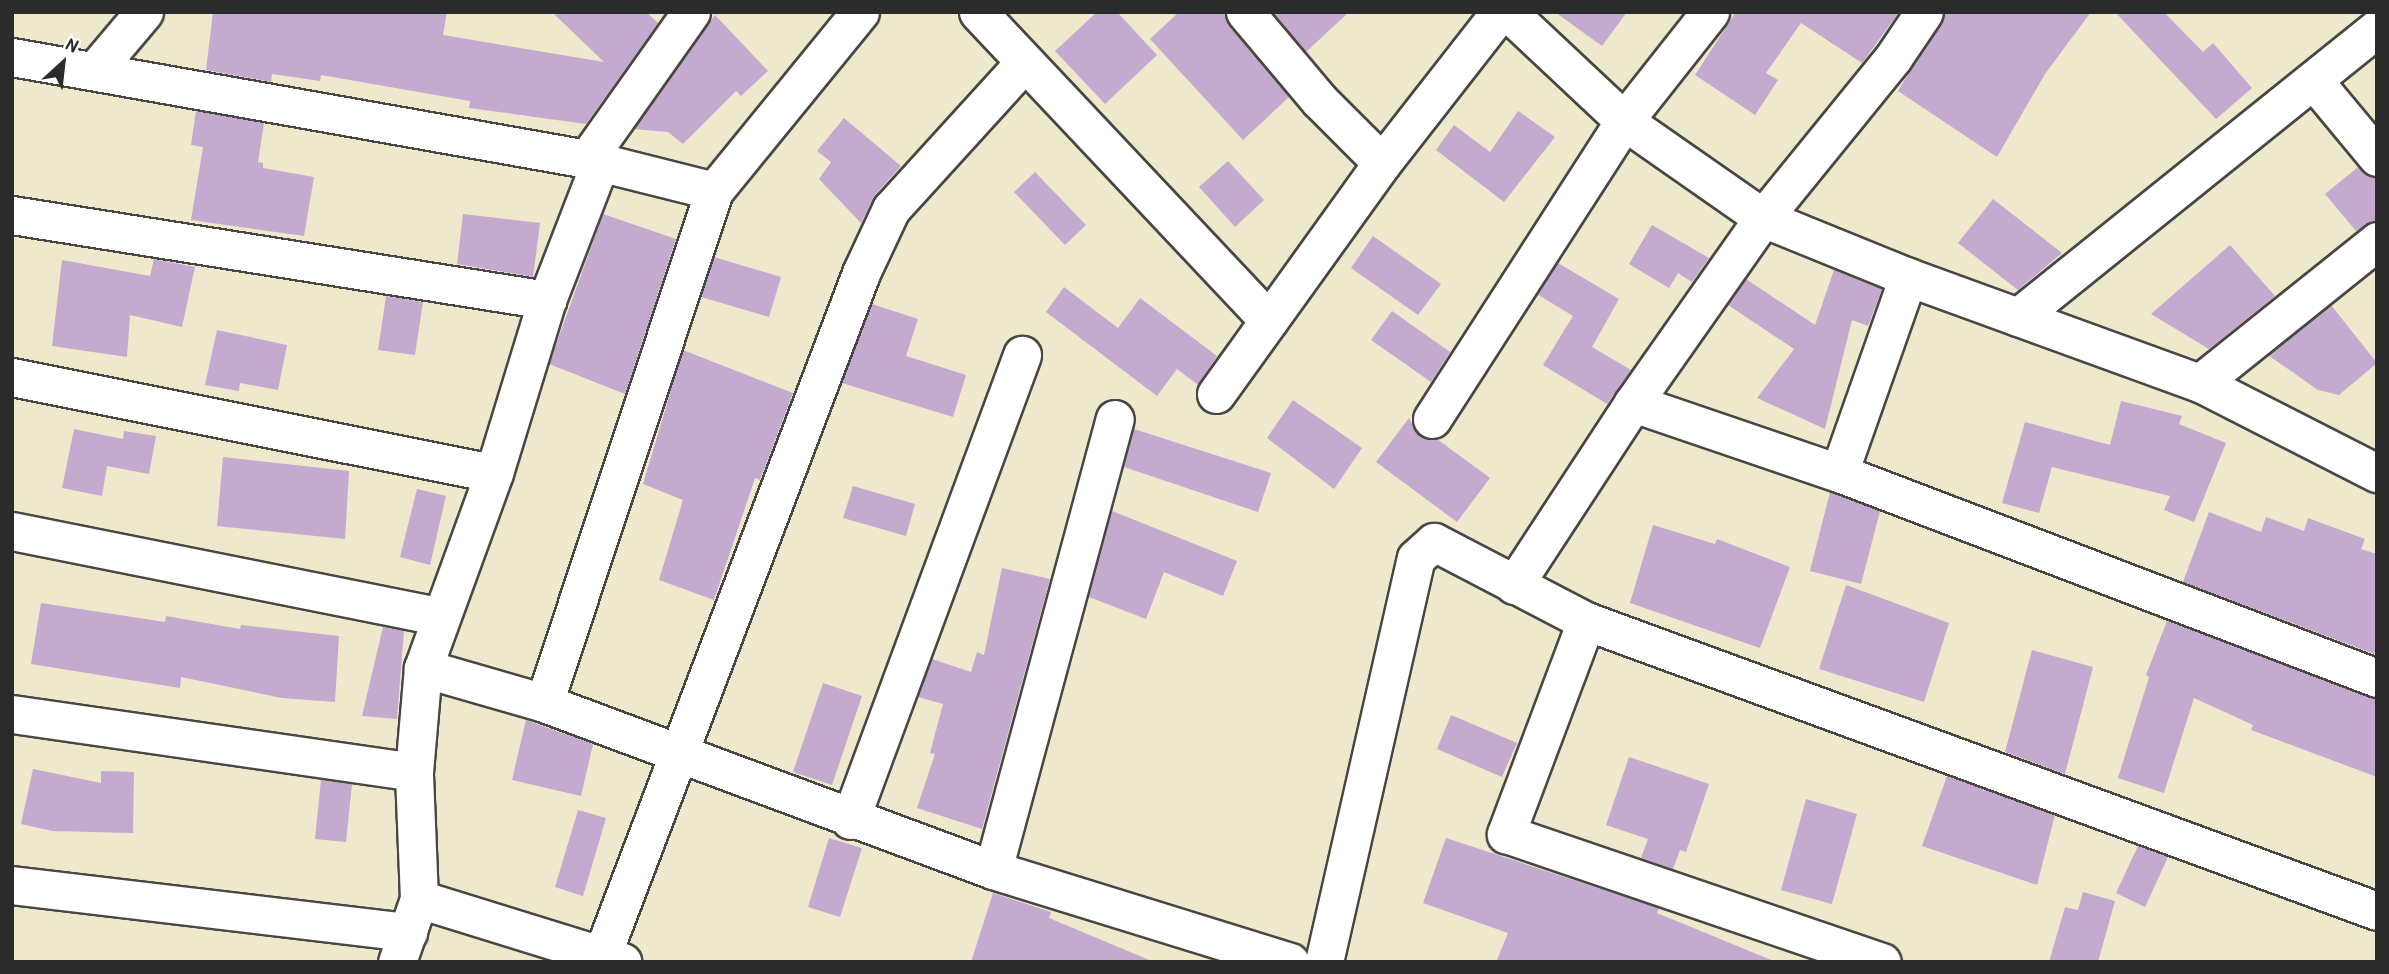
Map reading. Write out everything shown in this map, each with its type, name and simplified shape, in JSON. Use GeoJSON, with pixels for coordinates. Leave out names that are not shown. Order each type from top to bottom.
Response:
{"type":"FeatureCollection","features":[{"type":"Feature","properties":{"kind":"street"},"geometry":{"type":"LineString","coordinates":[[95,70],[144,12]]}},
{"type":"Feature","properties":{"kind":"street"},"geometry":{"type":"LineString","coordinates":[[408,931],[414,772],[423,668],[438,616],[494,473],[593,161],[691,12]]}},
{"type":"Feature","properties":{"kind":"street"},"geometry":{"type":"LineString","coordinates":[[544,703],[714,191],[860,12]]}},
{"type":"Feature","properties":{"kind":"street"},"geometry":{"type":"LineString","coordinates":[[978,12],[1023,64],[1269,321]]}},
{"type":"Feature","properties":{"kind":"street"},"geometry":{"type":"LineString","coordinates":[[1245,12],[1319,100],[1382,163]]}},
{"type":"Feature","properties":{"kind":"street"},"geometry":{"type":"LineString","coordinates":[[1216,394],[1382,163],[1500,12]]}},
{"type":"Feature","properties":{"kind":"street"},"geometry":{"type":"LineString","coordinates":[[1508,12],[1624,121],[1763,218],[1908,277],[2200,383],[2377,473]]}},
{"type":"Feature","properties":{"kind":"street"},"geometry":{"type":"LineString","coordinates":[[1432,419],[1624,121],[1710,12]]}},
{"type":"Feature","properties":{"kind":"street"},"geometry":{"type":"LineString","coordinates":[[1514,584],[1633,403],[1763,218],[1893,58],[1924,12]]}},
{"type":"Feature","properties":{"kind":"street"},"geometry":{"type":"LineString","coordinates":[[2018,317],[2377,28]]}},
{"type":"Feature","properties":{"kind":"street"},"geometry":{"type":"LineString","coordinates":[[12,57],[593,161],[714,191]]}},
{"type":"Feature","properties":{"kind":"street"},"geometry":{"type":"LineString","coordinates":[[12,885],[408,931],[612,959],[679,756],[861,273],[891,209],[1023,64]]}},
{"type":"Feature","properties":{"kind":"street"},"geometry":{"type":"LineString","coordinates":[[2314,81],[2377,157]]}},
{"type":"Feature","properties":{"kind":"street"},"geometry":{"type":"LineString","coordinates":[[12,215],[547,300]]}},
{"type":"Feature","properties":{"kind":"street"},"geometry":{"type":"LineString","coordinates":[[2200,383],[2377,241]]}},
{"type":"Feature","properties":{"kind":"street"},"geometry":{"type":"LineString","coordinates":[[1839,473],[1908,277]]}},
{"type":"Feature","properties":{"kind":"street"},"geometry":{"type":"LineString","coordinates":[[850,820],[1022,355]]}},
{"type":"Feature","properties":{"kind":"street"},"geometry":{"type":"LineString","coordinates":[[12,377],[494,473]]}},
{"type":"Feature","properties":{"kind":"street"},"geometry":{"type":"LineString","coordinates":[[1633,403],[1839,473],[2377,678]]}},
{"type":"Feature","properties":{"kind":"street"},"geometry":{"type":"LineString","coordinates":[[993,870],[1115,419]]}},
{"type":"Feature","properties":{"kind":"street"},"geometry":{"type":"LineString","coordinates":[[12,531],[438,616]]}},
{"type":"Feature","properties":{"kind":"street"},"geometry":{"type":"LineString","coordinates":[[1324,962],[1416,558],[1426,545],[1443,544],[1586,621],[2377,911]]}},
{"type":"Feature","properties":{"kind":"street"},"geometry":{"type":"LineString","coordinates":[[1586,621],[1506,834],[1882,962]]}},
{"type":"Feature","properties":{"kind":"street"},"geometry":{"type":"LineString","coordinates":[[423,668],[544,703],[850,820],[993,870],[1290,962]]}},
{"type":"Feature","properties":{"kind":"street"},"geometry":{"type":"LineString","coordinates":[[12,714],[414,772]]}},
{"type":"Feature","properties":{"kind":"building"},"geometry":{"type":"Polygon","coordinates":[[[213,12],[447,12],[443,35],[604,62],[552,12],[646,12],[658,23],[586,124],[469,108],[470,101],[321,75],[320,81],[272,74],[271,82],[206,70],[213,12]]]}},
{"type":"Feature","properties":{"kind":"building"},"geometry":{"type":"Polygon","coordinates":[[[1097,12],[1117,12],[1157,55],[1105,104],[1055,51],[1097,12]]]}},
{"type":"Feature","properties":{"kind":"building"},"geometry":{"type":"Polygon","coordinates":[[[1179,12],[1225,12],[1229,26],[1289,97],[1243,140],[1150,39],[1179,12]]]}},
{"type":"Feature","properties":{"kind":"building"},"geometry":{"type":"Polygon","coordinates":[[[1273,12],[1349,12],[1306,52],[1273,12]]]}},
{"type":"Feature","properties":{"kind":"building"},"geometry":{"type":"Polygon","coordinates":[[[1555,12],[1627,12],[1602,46],[1555,12]]]}},
{"type":"Feature","properties":{"kind":"building"},"geometry":{"type":"Polygon","coordinates":[[[1736,12],[1899,12],[1862,63],[1801,23],[1766,73],[1778,80],[1755,115],[1695,75],[1736,12]]]}},
{"type":"Feature","properties":{"kind":"building"},"geometry":{"type":"Polygon","coordinates":[[[1945,12],[2091,12],[2045,74],[1997,157],[1898,91],[1945,12]]]}},
{"type":"Feature","properties":{"kind":"building"},"geometry":{"type":"Polygon","coordinates":[[[2115,12],[2164,12],[2203,52],[2213,43],[2252,88],[2216,119],[2115,12]]]}},
{"type":"Feature","properties":{"kind":"building"},"geometry":{"type":"Polygon","coordinates":[[[715,15],[768,71],[741,96],[736,91],[683,144],[668,132],[634,129],[715,15]]]}},
{"type":"Feature","properties":{"kind":"building"},"geometry":{"type":"Polygon","coordinates":[[[196,111],[264,123],[258,162],[263,163],[263,168],[314,177],[304,236],[191,220],[203,147],[191,145],[196,111]]]}},
{"type":"Feature","properties":{"kind":"building"},"geometry":{"type":"Polygon","coordinates":[[[1518,111],[1555,137],[1504,202],[1436,150],[1454,125],[1490,152],[1518,111]]]}},
{"type":"Feature","properties":{"kind":"building"},"geometry":{"type":"Polygon","coordinates":[[[844,118],[901,166],[875,195],[861,223],[819,179],[831,162],[817,151],[844,118]]]}},
{"type":"Feature","properties":{"kind":"building"},"geometry":{"type":"Polygon","coordinates":[[[1228,161],[1264,200],[1235,227],[1199,187],[1228,161]]]}},
{"type":"Feature","properties":{"kind":"building"},"geometry":{"type":"Polygon","coordinates":[[[2358,167],[2377,177],[2377,220],[2356,231],[2325,194],[2358,167]]]}},
{"type":"Feature","properties":{"kind":"building"},"geometry":{"type":"Polygon","coordinates":[[[1035,172],[1086,225],[1065,245],[1014,192],[1035,172]]]}},
{"type":"Feature","properties":{"kind":"building"},"geometry":{"type":"Polygon","coordinates":[[[1993,199],[2062,253],[2018,290],[1958,243],[1993,199]]]}},
{"type":"Feature","properties":{"kind":"building"},"geometry":{"type":"Polygon","coordinates":[[[463,214],[540,223],[533,277],[457,264],[463,214]]]}},
{"type":"Feature","properties":{"kind":"building"},"geometry":{"type":"Polygon","coordinates":[[[603,214],[676,239],[625,394],[549,364],[603,214]]]}},
{"type":"Feature","properties":{"kind":"building"},"geometry":{"type":"Polygon","coordinates":[[[1652,225],[1709,258],[1692,282],[1678,273],[1669,288],[1629,264],[1652,225]]]}},
{"type":"Feature","properties":{"kind":"building"},"geometry":{"type":"Polygon","coordinates":[[[1373,236],[1441,284],[1418,315],[1351,268],[1373,236]]]}},
{"type":"Feature","properties":{"kind":"building"},"geometry":{"type":"Polygon","coordinates":[[[2230,245],[2275,296],[2209,349],[2151,314],[2230,245]]]}},
{"type":"Feature","properties":{"kind":"building"},"geometry":{"type":"Polygon","coordinates":[[[714,257],[781,277],[769,317],[701,297],[714,257]]]}},
{"type":"Feature","properties":{"kind":"building"},"geometry":{"type":"Polygon","coordinates":[[[154,259],[195,267],[182,327],[130,315],[127,357],[52,346],[62,260],[150,276],[154,259]]]}},
{"type":"Feature","properties":{"kind":"building"},"geometry":{"type":"Polygon","coordinates":[[[1558,263],[1619,299],[1592,347],[1631,370],[1607,404],[1543,365],[1573,316],[1537,294],[1558,263]]]}},
{"type":"Feature","properties":{"kind":"building"},"geometry":{"type":"Polygon","coordinates":[[[1834,270],[1882,289],[1868,326],[1852,320],[1825,429],[1757,398],[1794,349],[1728,305],[1746,279],[1815,325],[1834,270]]]}},
{"type":"Feature","properties":{"kind":"building"},"geometry":{"type":"Polygon","coordinates":[[[1064,287],[1118,328],[1140,298],[1217,356],[1198,385],[1177,369],[1157,396],[1046,312],[1064,287]]]}},
{"type":"Feature","properties":{"kind":"building"},"geometry":{"type":"Polygon","coordinates":[[[386,296],[423,302],[415,355],[378,350],[386,296]]]}},
{"type":"Feature","properties":{"kind":"building"},"geometry":{"type":"Polygon","coordinates":[[[872,304],[918,319],[906,356],[966,375],[953,417],[842,383],[872,304]]]}},
{"type":"Feature","properties":{"kind":"building"},"geometry":{"type":"Polygon","coordinates":[[[2331,305],[2377,363],[2339,395],[2318,390],[2268,355],[2331,305]]]}},
{"type":"Feature","properties":{"kind":"building"},"geometry":{"type":"Polygon","coordinates":[[[1392,311],[1450,352],[1431,382],[1371,340],[1392,311]]]}},
{"type":"Feature","properties":{"kind":"building"},"geometry":{"type":"Polygon","coordinates":[[[217,330],[287,345],[278,390],[240,383],[239,391],[205,385],[217,330]]]}},
{"type":"Feature","properties":{"kind":"building"},"geometry":{"type":"Polygon","coordinates":[[[683,350],[793,393],[760,480],[755,478],[714,600],[659,580],[683,500],[643,484],[683,350]]]}},
{"type":"Feature","properties":{"kind":"building"},"geometry":{"type":"Polygon","coordinates":[[[1293,400],[1362,448],[1334,489],[1267,438],[1293,400]]]}},
{"type":"Feature","properties":{"kind":"building"},"geometry":{"type":"Polygon","coordinates":[[[2121,401],[2182,416],[2179,424],[2226,443],[2194,522],[2164,510],[2170,496],[2052,467],[2039,513],[2002,503],[2025,422],[2110,445],[2121,401]]]}},
{"type":"Feature","properties":{"kind":"building"},"geometry":{"type":"Polygon","coordinates":[[[1409,418],[1420,436],[1437,439],[1490,478],[1457,522],[1376,462],[1409,418]]]}},
{"type":"Feature","properties":{"kind":"building"},"geometry":{"type":"Polygon","coordinates":[[[74,429],[123,439],[124,431],[156,436],[149,474],[107,466],[102,496],[62,488],[74,429]]]}},
{"type":"Feature","properties":{"kind":"building"},"geometry":{"type":"Polygon","coordinates":[[[1134,429],[1271,473],[1258,512],[1124,467],[1134,429]]]}},
{"type":"Feature","properties":{"kind":"building"},"geometry":{"type":"Polygon","coordinates":[[[223,457],[349,471],[345,539],[217,526],[223,457]]]}},
{"type":"Feature","properties":{"kind":"building"},"geometry":{"type":"Polygon","coordinates":[[[853,486],[915,504],[906,536],[843,518],[853,486]]]}},
{"type":"Feature","properties":{"kind":"building"},"geometry":{"type":"Polygon","coordinates":[[[417,489],[446,496],[430,565],[400,557],[417,489]]]}},
{"type":"Feature","properties":{"kind":"building"},"geometry":{"type":"Polygon","coordinates":[[[1830,492],[1880,511],[1861,584],[1810,571],[1830,492]]]}},
{"type":"Feature","properties":{"kind":"building"},"geometry":{"type":"Polygon","coordinates":[[[1112,511],[1237,561],[1223,596],[1164,572],[1146,619],[1089,597],[1112,511]]]}},
{"type":"Feature","properties":{"kind":"building"},"geometry":{"type":"Polygon","coordinates":[[[2209,512],[2261,532],[2266,517],[2304,531],[2308,518],[2365,539],[2361,549],[2377,554],[2377,655],[2183,582],[2209,512]]]}},
{"type":"Feature","properties":{"kind":"building"},"geometry":{"type":"Polygon","coordinates":[[[1653,525],[1715,544],[1717,539],[1790,567],[1760,648],[1630,603],[1653,525]]]}},
{"type":"Feature","properties":{"kind":"building"},"geometry":{"type":"Polygon","coordinates":[[[1002,568],[1050,579],[982,829],[917,808],[935,754],[930,753],[943,704],[918,697],[932,659],[971,672],[977,652],[984,655],[1002,568]]]}},
{"type":"Feature","properties":{"kind":"building"},"geometry":{"type":"Polygon","coordinates":[[[1846,585],[1949,623],[1924,702],[1819,669],[1846,585]]]}},
{"type":"Feature","properties":{"kind":"building"},"geometry":{"type":"Polygon","coordinates":[[[41,603],[165,622],[166,616],[240,629],[241,625],[339,636],[335,702],[282,698],[181,677],[180,688],[31,664],[41,603]]]}},
{"type":"Feature","properties":{"kind":"building"},"geometry":{"type":"Polygon","coordinates":[[[2167,621],[2377,698],[2377,777],[2251,730],[2253,725],[2194,698],[2164,793],[2118,778],[2149,677],[2146,675],[2167,621]]]}},
{"type":"Feature","properties":{"kind":"building"},"geometry":{"type":"Polygon","coordinates":[[[383,627],[404,631],[397,719],[362,716],[383,627]]]}},
{"type":"Feature","properties":{"kind":"building"},"geometry":{"type":"Polygon","coordinates":[[[2032,650],[2093,667],[2065,774],[2005,752],[2032,650]]]}},
{"type":"Feature","properties":{"kind":"building"},"geometry":{"type":"Polygon","coordinates":[[[823,683],[862,696],[832,785],[793,772],[823,683]]]}},
{"type":"Feature","properties":{"kind":"building"},"geometry":{"type":"Polygon","coordinates":[[[1451,715],[1517,743],[1502,777],[1437,749],[1451,715]]]}},
{"type":"Feature","properties":{"kind":"building"},"geometry":{"type":"Polygon","coordinates":[[[526,720],[593,744],[581,796],[512,780],[526,720]]]}},
{"type":"Feature","properties":{"kind":"building"},"geometry":{"type":"Polygon","coordinates":[[[1629,757],[1709,784],[1686,852],[1680,850],[1673,869],[1641,858],[1648,839],[1606,825],[1629,757]]]}},
{"type":"Feature","properties":{"kind":"building"},"geometry":{"type":"Polygon","coordinates":[[[33,769],[101,783],[101,771],[134,772],[133,833],[52,831],[21,824],[33,769]]]}},
{"type":"Feature","properties":{"kind":"building"},"geometry":{"type":"Polygon","coordinates":[[[1947,776],[2055,815],[2037,885],[1922,846],[1947,776]]]}},
{"type":"Feature","properties":{"kind":"building"},"geometry":{"type":"Polygon","coordinates":[[[321,780],[352,784],[346,842],[315,839],[321,780]]]}},
{"type":"Feature","properties":{"kind":"building"},"geometry":{"type":"Polygon","coordinates":[[[1806,799],[1857,814],[1832,904],[1781,890],[1806,799]]]}},
{"type":"Feature","properties":{"kind":"building"},"geometry":{"type":"Polygon","coordinates":[[[578,810],[606,818],[583,896],[555,887],[578,810]]]}},
{"type":"Feature","properties":{"kind":"building"},"geometry":{"type":"Polygon","coordinates":[[[829,838],[862,848],[840,917],[808,907],[829,838]]]}},
{"type":"Feature","properties":{"kind":"building"},"geometry":{"type":"Polygon","coordinates":[[[1446,838],[1659,908],[1657,913],[1776,962],[1496,962],[1508,933],[1423,903],[1446,838]]]}},
{"type":"Feature","properties":{"kind":"building"},"geometry":{"type":"Polygon","coordinates":[[[2138,846],[2168,857],[2145,907],[2116,893],[2138,846]]]}},
{"type":"Feature","properties":{"kind":"building"},"geometry":{"type":"Polygon","coordinates":[[[2083,892],[2115,901],[2098,962],[2049,962],[2065,907],[2078,910],[2083,892]]]}},
{"type":"Feature","properties":{"kind":"building"},"geometry":{"type":"Polygon","coordinates":[[[993,893],[1051,912],[1049,918],[1154,962],[971,962],[993,893]]]}}]}
